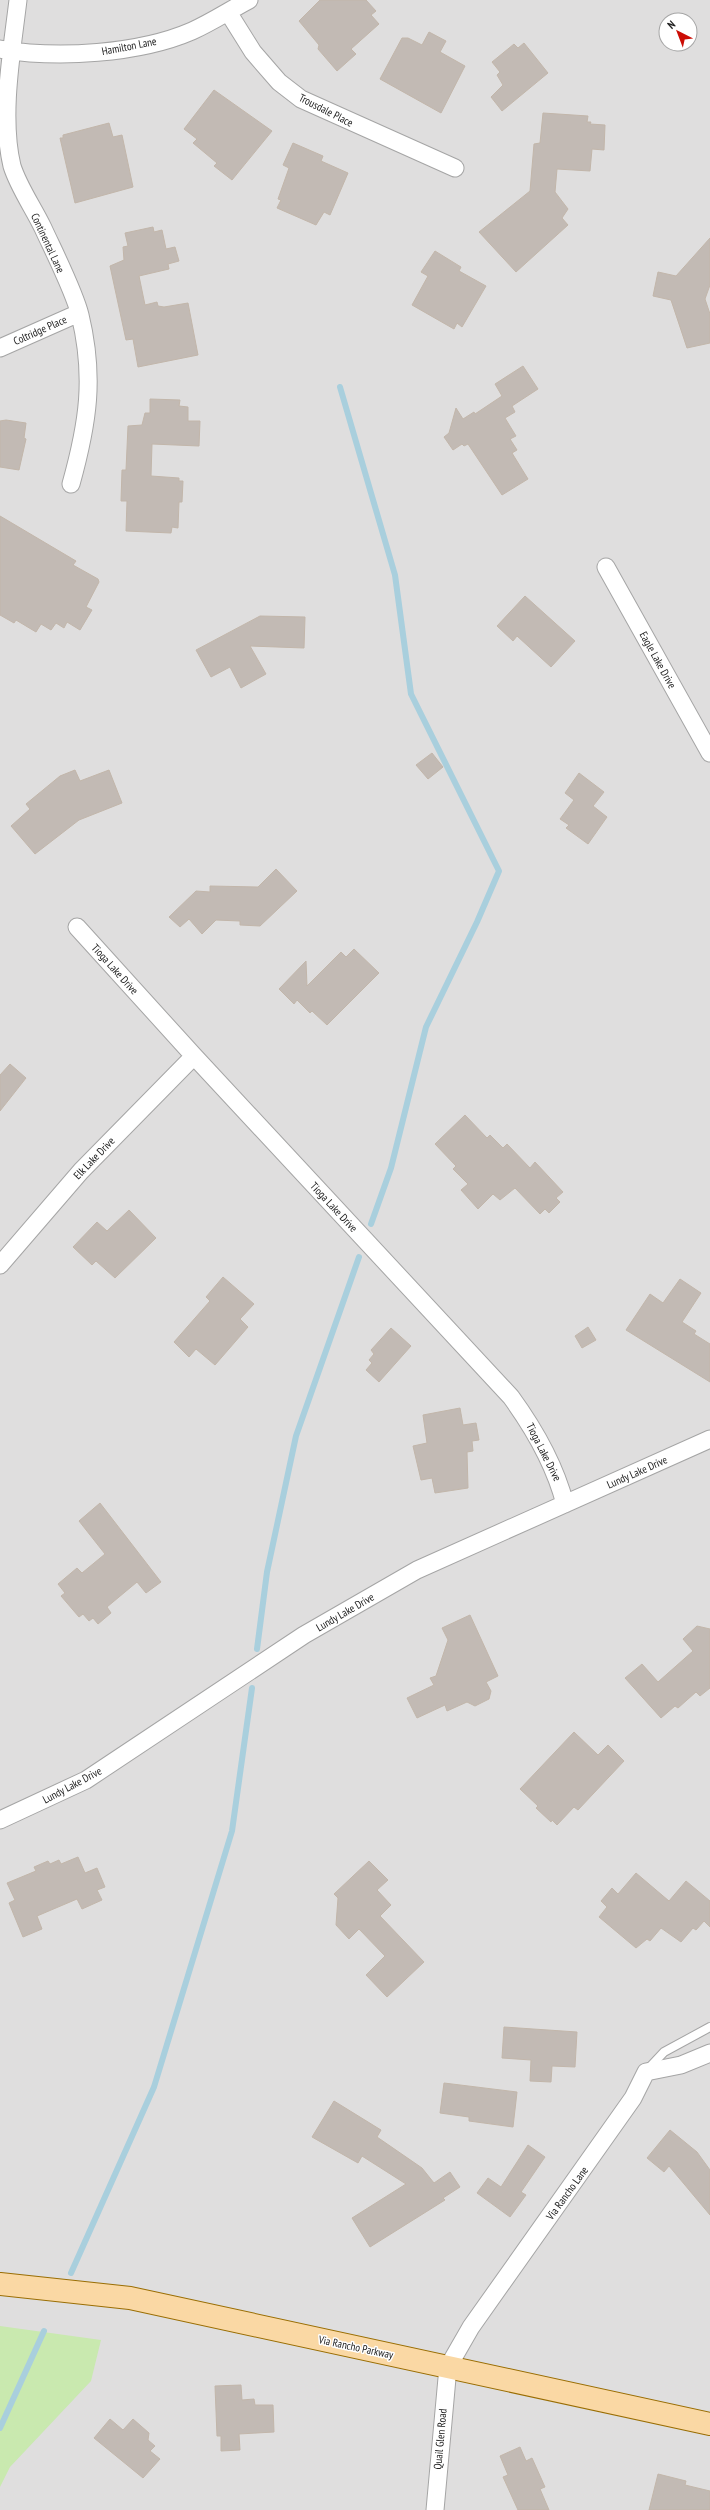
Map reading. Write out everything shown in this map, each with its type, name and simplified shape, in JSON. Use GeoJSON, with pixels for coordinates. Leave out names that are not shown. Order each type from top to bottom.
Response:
{"type":"FeatureCollection","features":[{"type":"Feature","properties":{"kind":"main road","name":"Via Rancho Parkway"},"geometry":{"type":"LineString","coordinates":[[0,2284],[130,2298],[710,2424]]}},
{"type":"Feature","properties":{"kind":"street","name":"Continental Lane"},"geometry":{"type":"LineString","coordinates":[[18,0],[6,50],[6,124],[12,165],[79,313],[88,356],[89,400],[84,438],[71,484]]}},
{"type":"Feature","properties":{"kind":"street","name":"Hamilton Lane"},"geometry":{"type":"LineString","coordinates":[[6,50],[82,54],[136,47],[192,31],[249,0]]}},
{"type":"Feature","properties":{"kind":"street","name":"Trousdale Place"},"geometry":{"type":"LineString","coordinates":[[228,12],[253,52],[279,82],[301,100],[455,168]]}},
{"type":"Feature","properties":{"kind":"street","name":"Coltridge Place"},"geometry":{"type":"LineString","coordinates":[[0,348],[79,313]]}},
{"type":"Feature","properties":{"kind":"street","name":"Eagle Lake Drive"},"geometry":{"type":"LineString","coordinates":[[606,567],[710,753]]}},
{"type":"Feature","properties":{"kind":"street","name":"Tioga Lake Drive"},"geometry":{"type":"LineString","coordinates":[[77,927],[194,1056],[511,1397],[536,1434],[560,1482],[565,1504]]}},
{"type":"Feature","properties":{"kind":"street","name":"Elk Lake Drive"},"geometry":{"type":"LineString","coordinates":[[0,1265],[81,1172],[194,1056]]}},
{"type":"Feature","properties":{"kind":"street","name":"Lundy Lake Drive"},"geometry":{"type":"LineString","coordinates":[[0,1820],[86,1780],[304,1635],[417,1570],[710,1439]]}},
{"type":"Feature","properties":{"kind":"street"},"geometry":{"type":"LineString","coordinates":[[646,2072],[681,2065],[710,2053]]}},
{"type":"Feature","properties":{"kind":"street","name":"Via Rancho Lane"},"geometry":{"type":"LineString","coordinates":[[448,2367],[471,2327],[513,2265],[571,2188],[633,2098],[646,2072]]}},
{"type":"Feature","properties":{"kind":"street","name":"Quail Glen Road"},"geometry":{"type":"LineString","coordinates":[[435,2510],[448,2367]]}},
{"type":"Feature","properties":{"kind":"lane"},"geometry":{"type":"LineString","coordinates":[[646,2072],[664,2052],[710,2027]]}},
{"type":"Feature","properties":{"kind":"shaded area"},"geometry":{"type":"Polygon","coordinates":[[[0,0],[710,0],[710,2510],[0,2510],[0,0]]]}},
{"type":"Feature","properties":{"kind":"green space"},"geometry":{"type":"Polygon","coordinates":[[[0,2326],[101,2340],[91,2381],[10,2467],[0,2487],[0,2326]]]}},
{"type":"Feature","properties":{"kind":"building"},"geometry":{"type":"Polygon","coordinates":[[[320,0],[366,0],[376,11],[371,15],[379,24],[351,49],[356,54],[337,71],[318,49],[319,45],[299,21],[320,0]]]}},
{"type":"Feature","properties":{"kind":"building"},"geometry":{"type":"Polygon","coordinates":[[[429,32],[446,41],[440,52],[465,66],[441,113],[380,79],[402,38],[408,38],[422,45],[429,32]]]}},
{"type":"Feature","properties":{"kind":"building"},"geometry":{"type":"Polygon","coordinates":[[[524,43],[548,73],[502,111],[491,97],[503,85],[497,75],[500,72],[492,62],[514,44],[518,48],[524,43]]]}},
{"type":"Feature","properties":{"kind":"building"},"geometry":{"type":"Polygon","coordinates":[[[214,90],[272,131],[232,180],[214,166],[217,163],[193,143],[197,139],[184,129],[214,90]]]}},
{"type":"Feature","properties":{"kind":"building"},"geometry":{"type":"Polygon","coordinates":[[[543,113],[588,116],[587,122],[591,122],[590,124],[605,125],[604,150],[592,149],[590,171],[557,169],[555,192],[568,209],[562,218],[568,225],[516,272],[479,232],[530,191],[534,144],[540,143],[543,113]]]}},
{"type":"Feature","properties":{"kind":"building"},"geometry":{"type":"Polygon","coordinates":[[[109,123],[113,137],[122,135],[133,187],[75,203],[60,138],[63,138],[63,135],[109,123]]]}},
{"type":"Feature","properties":{"kind":"building"},"geometry":{"type":"Polygon","coordinates":[[[293,143],[323,156],[321,161],[348,173],[330,215],[324,212],[316,225],[277,208],[281,200],[278,199],[289,168],[283,165],[293,143]]]}},
{"type":"Feature","properties":{"kind":"building"},"geometry":{"type":"Polygon","coordinates":[[[153,227],[154,232],[162,230],[166,249],[175,247],[179,261],[168,264],[169,269],[139,276],[145,305],[157,302],[158,306],[164,307],[188,303],[198,355],[138,367],[133,339],[126,340],[110,266],[124,260],[123,247],[128,246],[125,233],[153,227]]]}},
{"type":"Feature","properties":{"kind":"building"},"geometry":{"type":"Polygon","coordinates":[[[710,238],[710,285],[705,299],[710,314],[710,343],[687,348],[671,300],[653,296],[658,272],[676,276],[710,238]]]}},
{"type":"Feature","properties":{"kind":"building"},"geometry":{"type":"Polygon","coordinates":[[[435,251],[461,267],[459,271],[486,286],[462,327],[457,323],[454,329],[412,305],[428,276],[421,272],[435,251]]]}},
{"type":"Feature","properties":{"kind":"building"},"geometry":{"type":"Polygon","coordinates":[[[523,366],[538,389],[512,406],[515,412],[505,418],[516,436],[510,439],[517,450],[512,453],[528,479],[502,495],[468,444],[464,446],[462,444],[453,450],[444,437],[449,433],[456,408],[463,419],[474,412],[475,414],[502,396],[495,384],[523,366]]]}},
{"type":"Feature","properties":{"kind":"building"},"geometry":{"type":"Polygon","coordinates":[[[150,399],[180,400],[179,406],[188,407],[188,421],[200,421],[199,446],[152,444],[151,476],[179,478],[179,481],[183,481],[182,502],[179,502],[178,528],[172,527],[171,533],[126,531],[127,501],[121,501],[122,470],[126,470],[128,426],[142,425],[145,413],[150,413],[150,399]]]}},
{"type":"Feature","properties":{"kind":"building"},"geometry":{"type":"Polygon","coordinates":[[[6,420],[26,423],[24,438],[26,439],[19,470],[0,467],[0,421],[6,420]]]}},
{"type":"Feature","properties":{"kind":"building"},"geometry":{"type":"Polygon","coordinates":[[[0,516],[76,561],[73,565],[98,579],[99,582],[86,607],[92,610],[80,630],[67,622],[64,628],[56,623],[51,630],[41,624],[36,632],[16,620],[14,623],[0,615],[0,516]]]}},
{"type":"Feature","properties":{"kind":"building"},"geometry":{"type":"Polygon","coordinates":[[[525,596],[575,641],[551,667],[517,636],[513,641],[497,626],[525,596]]]}},
{"type":"Feature","properties":{"kind":"building"},"geometry":{"type":"Polygon","coordinates":[[[260,616],[305,617],[304,648],[250,646],[266,674],[241,688],[230,667],[211,677],[196,650],[260,616]]]}},
{"type":"Feature","properties":{"kind":"building"},"geometry":{"type":"Polygon","coordinates":[[[432,753],[443,767],[428,779],[416,765],[432,753]]]}},
{"type":"Feature","properties":{"kind":"building"},"geometry":{"type":"Polygon","coordinates":[[[75,770],[80,781],[109,770],[122,803],[79,820],[35,854],[11,826],[30,809],[26,804],[60,776],[75,770]]]}},
{"type":"Feature","properties":{"kind":"building"},"geometry":{"type":"Polygon","coordinates":[[[579,773],[604,792],[593,806],[607,817],[588,844],[566,828],[569,825],[560,819],[574,800],[565,793],[579,773]]]}},
{"type":"Feature","properties":{"kind":"building"},"geometry":{"type":"Polygon","coordinates":[[[276,869],[297,891],[260,926],[240,925],[240,921],[216,920],[202,934],[189,919],[180,927],[169,917],[196,891],[210,892],[210,886],[258,887],[276,869]]]}},
{"type":"Feature","properties":{"kind":"building"},"geometry":{"type":"Polygon","coordinates":[[[354,949],[379,973],[327,1025],[312,1011],[310,1013],[297,1000],[294,1004],[279,989],[306,961],[307,986],[341,952],[346,957],[354,949]]]}},
{"type":"Feature","properties":{"kind":"building"},"geometry":{"type":"Polygon","coordinates":[[[10,1064],[26,1078],[0,1111],[0,1075],[10,1064]]]}},
{"type":"Feature","properties":{"kind":"building"},"geometry":{"type":"Polygon","coordinates":[[[465,1115],[487,1138],[490,1135],[503,1148],[507,1144],[530,1168],[535,1162],[563,1192],[556,1198],[560,1202],[549,1213],[545,1209],[540,1214],[515,1188],[500,1200],[493,1194],[478,1209],[461,1190],[468,1184],[453,1169],[456,1166],[435,1144],[465,1115]]]}},
{"type":"Feature","properties":{"kind":"building"},"geometry":{"type":"Polygon","coordinates":[[[129,1210],[156,1238],[115,1278],[96,1261],[92,1265],[73,1247],[97,1222],[107,1231],[129,1210]]]}},
{"type":"Feature","properties":{"kind":"building"},"geometry":{"type":"Polygon","coordinates":[[[223,1277],[254,1304],[240,1319],[248,1327],[215,1365],[196,1349],[189,1357],[174,1342],[210,1301],[206,1297],[223,1277]]]}},
{"type":"Feature","properties":{"kind":"building"},"geometry":{"type":"Polygon","coordinates":[[[680,1279],[701,1293],[682,1322],[696,1331],[694,1334],[710,1344],[710,1382],[626,1330],[650,1294],[663,1303],[680,1279]]]}},
{"type":"Feature","properties":{"kind":"building"},"geometry":{"type":"Polygon","coordinates":[[[588,1327],[596,1340],[582,1348],[575,1336],[588,1327]]]}},
{"type":"Feature","properties":{"kind":"building"},"geometry":{"type":"Polygon","coordinates":[[[391,1328],[411,1346],[379,1382],[366,1370],[372,1363],[369,1360],[374,1354],[371,1350],[391,1328]]]}},
{"type":"Feature","properties":{"kind":"building"},"geometry":{"type":"Polygon","coordinates":[[[460,1408],[463,1425],[476,1423],[479,1440],[472,1441],[473,1451],[467,1452],[468,1488],[435,1493],[432,1478],[421,1480],[413,1446],[427,1443],[423,1415],[460,1408]]]}},
{"type":"Feature","properties":{"kind":"building"},"geometry":{"type":"Polygon","coordinates":[[[100,1503],[161,1582],[146,1593],[137,1582],[107,1607],[111,1613],[98,1624],[93,1618],[89,1621],[83,1614],[79,1617],[61,1596],[65,1593],[58,1584],[77,1568],[82,1573],[105,1554],[79,1521],[100,1503]]]}},
{"type":"Feature","properties":{"kind":"building"},"geometry":{"type":"Polygon","coordinates":[[[470,1615],[498,1676],[486,1682],[491,1691],[489,1699],[475,1706],[467,1702],[447,1711],[445,1705],[417,1718],[407,1698],[434,1685],[430,1678],[436,1676],[448,1640],[442,1628],[470,1615]]]}},
{"type":"Feature","properties":{"kind":"building"},"geometry":{"type":"Polygon","coordinates":[[[697,1626],[710,1629],[710,1688],[700,1696],[696,1692],[678,1708],[675,1706],[661,1718],[625,1678],[642,1664],[658,1682],[693,1651],[683,1639],[697,1626]]]}},
{"type":"Feature","properties":{"kind":"building"},"geometry":{"type":"Polygon","coordinates":[[[574,1732],[598,1755],[608,1745],[624,1761],[578,1810],[574,1807],[557,1825],[552,1820],[551,1822],[536,1808],[538,1806],[520,1789],[574,1732]]]}},
{"type":"Feature","properties":{"kind":"building"},"geometry":{"type":"Polygon","coordinates":[[[78,1857],[85,1873],[97,1868],[105,1887],[97,1890],[102,1900],[82,1909],[77,1899],[37,1916],[42,1929],[23,1937],[9,1903],[15,1900],[7,1883],[36,1871],[34,1867],[48,1861],[50,1864],[59,1860],[61,1864],[78,1857]]]}},
{"type":"Feature","properties":{"kind":"building"},"geometry":{"type":"Polygon","coordinates":[[[369,1861],[388,1880],[377,1890],[391,1905],[380,1916],[424,1962],[387,1997],[366,1975],[385,1956],[359,1929],[349,1939],[336,1925],[338,1898],[334,1894],[369,1861]]]}},
{"type":"Feature","properties":{"kind":"building"},"geometry":{"type":"Polygon","coordinates":[[[636,1873],[669,1901],[686,1881],[710,1901],[710,1927],[704,1921],[696,1930],[693,1928],[681,1942],[661,1928],[650,1941],[647,1939],[636,1948],[599,1917],[607,1907],[601,1901],[612,1888],[618,1894],[636,1873]]]}},
{"type":"Feature","properties":{"kind":"building"},"geometry":{"type":"Polygon","coordinates":[[[504,2027],[577,2032],[575,2067],[552,2066],[551,2082],[530,2081],[531,2060],[502,2058],[504,2027]]]}},
{"type":"Feature","properties":{"kind":"building"},"geometry":{"type":"Polygon","coordinates":[[[444,2083],[517,2092],[513,2127],[469,2121],[469,2117],[440,2113],[444,2083]]]}},
{"type":"Feature","properties":{"kind":"building"},"geometry":{"type":"Polygon","coordinates":[[[334,2101],[381,2130],[377,2137],[422,2168],[434,2183],[450,2172],[460,2187],[443,2198],[445,2200],[370,2247],[352,2218],[406,2184],[362,2156],[358,2163],[312,2137],[334,2101]]]}},
{"type":"Feature","properties":{"kind":"building"},"geometry":{"type":"Polygon","coordinates":[[[670,2130],[697,2152],[710,2170],[710,2215],[669,2166],[664,2172],[647,2158],[670,2130]]]}},
{"type":"Feature","properties":{"kind":"building"},"geometry":{"type":"Polygon","coordinates":[[[528,2145],[545,2157],[521,2192],[526,2195],[510,2217],[477,2193],[488,2178],[501,2187],[528,2145]]]}},
{"type":"Feature","properties":{"kind":"building"},"geometry":{"type":"Polygon","coordinates":[[[241,2385],[242,2400],[254,2399],[255,2405],[273,2405],[274,2432],[239,2434],[240,2450],[221,2451],[221,2436],[217,2436],[215,2386],[241,2385]]]}},
{"type":"Feature","properties":{"kind":"building"},"geometry":{"type":"Polygon","coordinates":[[[110,2419],[123,2430],[133,2419],[149,2433],[148,2440],[155,2446],[150,2451],[160,2459],[143,2478],[94,2438],[110,2419]]]}},
{"type":"Feature","properties":{"kind":"building"},"geometry":{"type":"Polygon","coordinates":[[[520,2447],[526,2461],[532,2458],[545,2487],[540,2489],[549,2510],[518,2510],[503,2477],[508,2475],[500,2456],[520,2447]]]}},
{"type":"Feature","properties":{"kind":"building"},"geometry":{"type":"Polygon","coordinates":[[[658,2474],[686,2481],[685,2485],[710,2491],[710,2510],[649,2510],[658,2474]]]}},
{"type":"Feature","properties":{"kind":"waterway"},"geometry":{"type":"LineString","coordinates":[[340,387],[395,575],[411,694],[499,871],[477,922],[426,1027],[391,1168],[371,1224]]}},
{"type":"Feature","properties":{"kind":"waterway"},"geometry":{"type":"LineString","coordinates":[[257,1649],[267,1572],[296,1436],[359,1257]]}},
{"type":"Feature","properties":{"kind":"waterway"},"geometry":{"type":"LineString","coordinates":[[71,2273],[154,2087],[232,1831],[252,1688]]}},
{"type":"Feature","properties":{"kind":"waterway"},"geometry":{"type":"LineString","coordinates":[[0,2428],[44,2331]]}}]}
